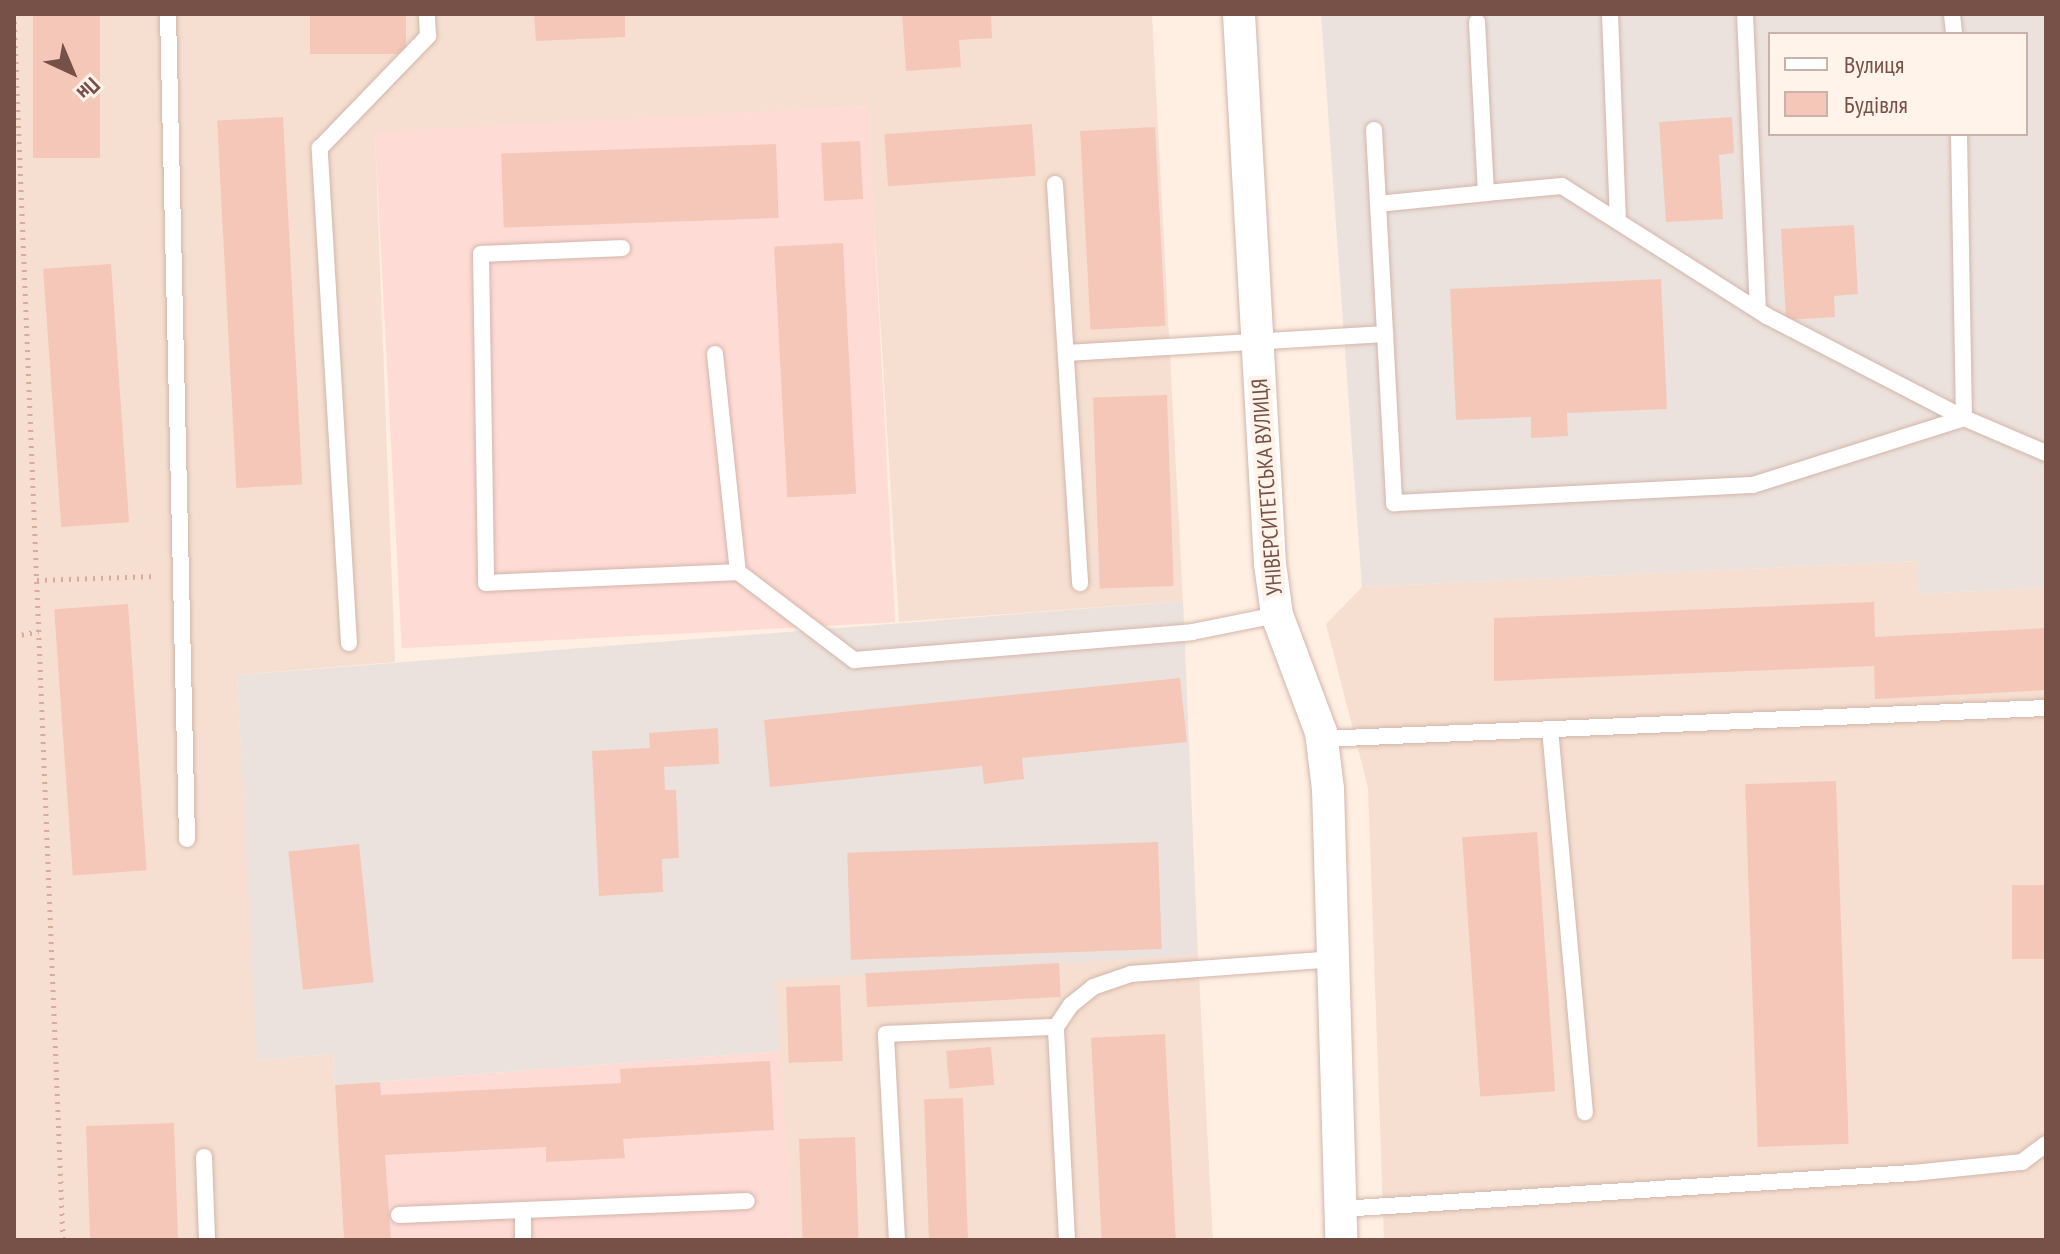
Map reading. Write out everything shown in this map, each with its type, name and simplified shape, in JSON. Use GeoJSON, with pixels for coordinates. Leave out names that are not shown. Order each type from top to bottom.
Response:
{"type":"FeatureCollection","features":[{"type":"Feature","properties":{"kind":"street","name":"УНІВЕРСИТЕТСЬКА ВУЛИЦЯ"},"geometry":{"type":"LineString","coordinates":[[1239,14],[1257,340],[1277,615],[1321,739],[1328,789],[1340,1224]]}},
{"type":"Feature","properties":{"kind":"lane"},"geometry":{"type":"LineString","coordinates":[[168,14],[187,839]]}},
{"type":"Feature","properties":{"kind":"lane"},"geometry":{"type":"LineString","coordinates":[[349,643],[320,148],[428,36],[427,14]]}},
{"type":"Feature","properties":{"kind":"lane"},"geometry":{"type":"LineString","coordinates":[[1610,14],[1618,221]]}},
{"type":"Feature","properties":{"kind":"lane"},"geometry":{"type":"LineString","coordinates":[[1745,14],[1758,310]]}},
{"type":"Feature","properties":{"kind":"lane"},"geometry":{"type":"LineString","coordinates":[[1477,22],[1486,193]]}},
{"type":"Feature","properties":{"kind":"lane"},"geometry":{"type":"LineString","coordinates":[[1374,130],[1394,503],[1753,485],[1964,418]]}},
{"type":"Feature","properties":{"kind":"lane"},"geometry":{"type":"LineString","coordinates":[[1959,136],[1964,418]]}},
{"type":"Feature","properties":{"kind":"lane"},"geometry":{"type":"LineString","coordinates":[[1055,184],[1080,583]]}},
{"type":"Feature","properties":{"kind":"lane"},"geometry":{"type":"LineString","coordinates":[[1378,204],[1562,186],[1758,310],[1964,418],[2046,453]]}},
{"type":"Feature","properties":{"kind":"lane"},"geometry":{"type":"LineString","coordinates":[[622,248],[481,254],[486,583],[738,572],[854,660],[1192,632],[1277,615]]}},
{"type":"Feature","properties":{"kind":"lane"},"geometry":{"type":"LineString","coordinates":[[1066,353],[1385,334]]}},
{"type":"Feature","properties":{"kind":"lane"},"geometry":{"type":"LineString","coordinates":[[715,354],[738,572]]}},
{"type":"Feature","properties":{"kind":"lane"},"geometry":{"type":"LineString","coordinates":[[1321,739],[2046,708]]}},
{"type":"Feature","properties":{"kind":"lane"},"geometry":{"type":"LineString","coordinates":[[1550,729],[1585,1112]]}},
{"type":"Feature","properties":{"kind":"lane"},"geometry":{"type":"LineString","coordinates":[[897,1240],[886,1034],[1056,1027],[1093,987],[1131,974],[1334,959]]}},
{"type":"Feature","properties":{"kind":"lane"},"geometry":{"type":"LineString","coordinates":[[1056,1027],[1067,1240]]}},
{"type":"Feature","properties":{"kind":"lane"},"geometry":{"type":"LineString","coordinates":[[1340,1224],[2022,1162],[2046,1144]]}},
{"type":"Feature","properties":{"kind":"lane"},"geometry":{"type":"LineString","coordinates":[[204,1157],[207,1240]]}},
{"type":"Feature","properties":{"kind":"lane"},"geometry":{"type":"LineString","coordinates":[[399,1215],[747,1201]]}},
{"type":"Feature","properties":{"kind":"lane"},"geometry":{"type":"LineString","coordinates":[[523,1210],[523,1240]]}},
{"type":"Feature","properties":{"kind":"path"},"geometry":{"type":"LineString","coordinates":[[14,14],[63,1240]]}},
{"type":"Feature","properties":{"kind":"path"},"geometry":{"type":"LineString","coordinates":[[37,580],[181,575]]}},
{"type":"Feature","properties":{"kind":"path"},"geometry":{"type":"LineString","coordinates":[[14,636],[39,631]]}},
{"type":"Feature","properties":{"kind":"shaded area"},"geometry":{"type":"Polygon","coordinates":[[[14,14],[1152,14],[1183,601],[899,622],[867,106],[375,134],[395,662],[237,675],[258,1060],[333,1054],[344,1240],[14,1240],[14,14]]]}},
{"type":"Feature","properties":{"kind":"shaded area"},"geometry":{"type":"Polygon","coordinates":[[[1321,14],[2046,14],[2046,588],[1917,594],[1919,561],[1362,587],[1321,14]]]}},
{"type":"Feature","properties":{"kind":"shaded area"},"geometry":{"type":"Polygon","coordinates":[[[868,106],[895,622],[402,648],[375,132],[868,106]]]}},
{"type":"Feature","properties":{"kind":"shaded area"},"geometry":{"type":"Polygon","coordinates":[[[1920,561],[1917,594],[2046,588],[2046,1240],[1384,1240],[1368,788],[1326,624],[1362,587],[1920,561]]]}},
{"type":"Feature","properties":{"kind":"shaded area"},"geometry":{"type":"Polygon","coordinates":[[[1183,601],[1198,955],[776,980],[780,1051],[335,1085],[333,1054],[257,1060],[237,675],[1183,601]]]}},
{"type":"Feature","properties":{"kind":"shaded area"},"geometry":{"type":"Polygon","coordinates":[[[1198,955],[1213,1240],[789,1240],[776,977],[1198,955]]]}},
{"type":"Feature","properties":{"kind":"shaded area"},"geometry":{"type":"Polygon","coordinates":[[[780,1051],[793,1240],[344,1240],[335,1085],[780,1051]]]}},
{"type":"Feature","properties":{"kind":"building"},"geometry":{"type":"Polygon","coordinates":[[[33,14],[100,14],[100,158],[33,158],[33,14]]]}},
{"type":"Feature","properties":{"kind":"building"},"geometry":{"type":"Polygon","coordinates":[[[310,14],[406,14],[406,54],[310,54],[310,14]]]}},
{"type":"Feature","properties":{"kind":"building"},"geometry":{"type":"Polygon","coordinates":[[[534,14],[625,14],[625,37],[536,41],[534,14]]]}},
{"type":"Feature","properties":{"kind":"building"},"geometry":{"type":"Polygon","coordinates":[[[902,14],[991,14],[992,38],[959,40],[961,67],[906,71],[902,14]]]}},
{"type":"Feature","properties":{"kind":"building"},"geometry":{"type":"Polygon","coordinates":[[[283,117],[302,484],[236,488],[217,120],[283,117]]]}},
{"type":"Feature","properties":{"kind":"building"},"geometry":{"type":"Polygon","coordinates":[[[1732,117],[1734,153],[1719,155],[1723,219],[1666,222],[1659,122],[1732,117]]]}},
{"type":"Feature","properties":{"kind":"building"},"geometry":{"type":"Polygon","coordinates":[[[1032,124],[1036,176],[888,186],[884,134],[1032,124]]]}},
{"type":"Feature","properties":{"kind":"building"},"geometry":{"type":"Polygon","coordinates":[[[1155,127],[1165,326],[1091,330],[1080,131],[1155,127]]]}},
{"type":"Feature","properties":{"kind":"building"},"geometry":{"type":"Polygon","coordinates":[[[860,141],[863,199],[824,201],[821,143],[860,141]]]}},
{"type":"Feature","properties":{"kind":"building"},"geometry":{"type":"Polygon","coordinates":[[[776,144],[779,218],[504,228],[501,154],[776,144]]]}},
{"type":"Feature","properties":{"kind":"building"},"geometry":{"type":"Polygon","coordinates":[[[1854,225],[1858,294],[1834,296],[1835,317],[1786,320],[1781,229],[1854,225]]]}},
{"type":"Feature","properties":{"kind":"building"},"geometry":{"type":"Polygon","coordinates":[[[843,243],[856,494],[787,497],[774,247],[843,243]]]}},
{"type":"Feature","properties":{"kind":"building"},"geometry":{"type":"Polygon","coordinates":[[[111,264],[129,522],[61,527],[43,269],[111,264]]]}},
{"type":"Feature","properties":{"kind":"building"},"geometry":{"type":"Polygon","coordinates":[[[1661,279],[1667,409],[1567,413],[1568,436],[1531,438],[1531,417],[1456,420],[1450,289],[1661,279]]]}},
{"type":"Feature","properties":{"kind":"building"},"geometry":{"type":"Polygon","coordinates":[[[1167,395],[1174,586],[1100,588],[1093,398],[1167,395]]]}},
{"type":"Feature","properties":{"kind":"building"},"geometry":{"type":"Polygon","coordinates":[[[1874,602],[1875,637],[2046,628],[2046,690],[1875,699],[1874,666],[1494,681],[1494,618],[1874,602]]]}},
{"type":"Feature","properties":{"kind":"building"},"geometry":{"type":"Polygon","coordinates":[[[128,604],[147,870],[73,876],[54,609],[128,604]]]}},
{"type":"Feature","properties":{"kind":"building"},"geometry":{"type":"Polygon","coordinates":[[[1180,678],[1187,742],[1022,758],[1024,779],[984,784],[982,766],[770,787],[764,720],[1180,678]]]}},
{"type":"Feature","properties":{"kind":"building"},"geometry":{"type":"Polygon","coordinates":[[[718,728],[719,764],[664,767],[665,790],[676,790],[679,858],[662,859],[663,892],[599,896],[592,751],[650,748],[649,733],[718,728]]]}},
{"type":"Feature","properties":{"kind":"building"},"geometry":{"type":"Polygon","coordinates":[[[1836,781],[1849,1144],[1758,1147],[1745,784],[1836,781]]]}},
{"type":"Feature","properties":{"kind":"building"},"geometry":{"type":"Polygon","coordinates":[[[1537,832],[1555,1091],[1480,1097],[1462,837],[1537,832]]]}},
{"type":"Feature","properties":{"kind":"building"},"geometry":{"type":"Polygon","coordinates":[[[1158,842],[1162,949],[851,960],[847,853],[1158,842]]]}},
{"type":"Feature","properties":{"kind":"building"},"geometry":{"type":"Polygon","coordinates":[[[359,844],[374,982],[303,990],[288,851],[359,844]]]}},
{"type":"Feature","properties":{"kind":"building"},"geometry":{"type":"Polygon","coordinates":[[[2012,885],[2046,885],[2046,959],[2012,959],[2012,885]]]}},
{"type":"Feature","properties":{"kind":"building"},"geometry":{"type":"Polygon","coordinates":[[[1059,963],[1061,997],[867,1007],[865,973],[1059,963]]]}},
{"type":"Feature","properties":{"kind":"building"},"geometry":{"type":"Polygon","coordinates":[[[840,985],[843,1061],[789,1063],[786,987],[840,985]]]}},
{"type":"Feature","properties":{"kind":"building"},"geometry":{"type":"Polygon","coordinates":[[[1165,1034],[1176,1240],[1102,1240],[1091,1038],[1165,1034]]]}},
{"type":"Feature","properties":{"kind":"building"},"geometry":{"type":"Polygon","coordinates":[[[991,1047],[994,1085],[949,1089],[946,1051],[991,1047]]]}},
{"type":"Feature","properties":{"kind":"building"},"geometry":{"type":"Polygon","coordinates":[[[770,1061],[774,1130],[623,1139],[625,1158],[546,1162],[546,1147],[385,1155],[391,1240],[344,1240],[335,1085],[380,1082],[381,1095],[621,1083],[620,1069],[770,1061]]]}},
{"type":"Feature","properties":{"kind":"building"},"geometry":{"type":"Polygon","coordinates":[[[963,1098],[968,1240],[929,1240],[924,1099],[963,1098]]]}},
{"type":"Feature","properties":{"kind":"building"},"geometry":{"type":"Polygon","coordinates":[[[174,1123],[178,1240],[90,1240],[86,1126],[174,1123]]]}},
{"type":"Feature","properties":{"kind":"building"},"geometry":{"type":"Polygon","coordinates":[[[855,1137],[859,1240],[803,1240],[799,1139],[855,1137]]]}}]}
